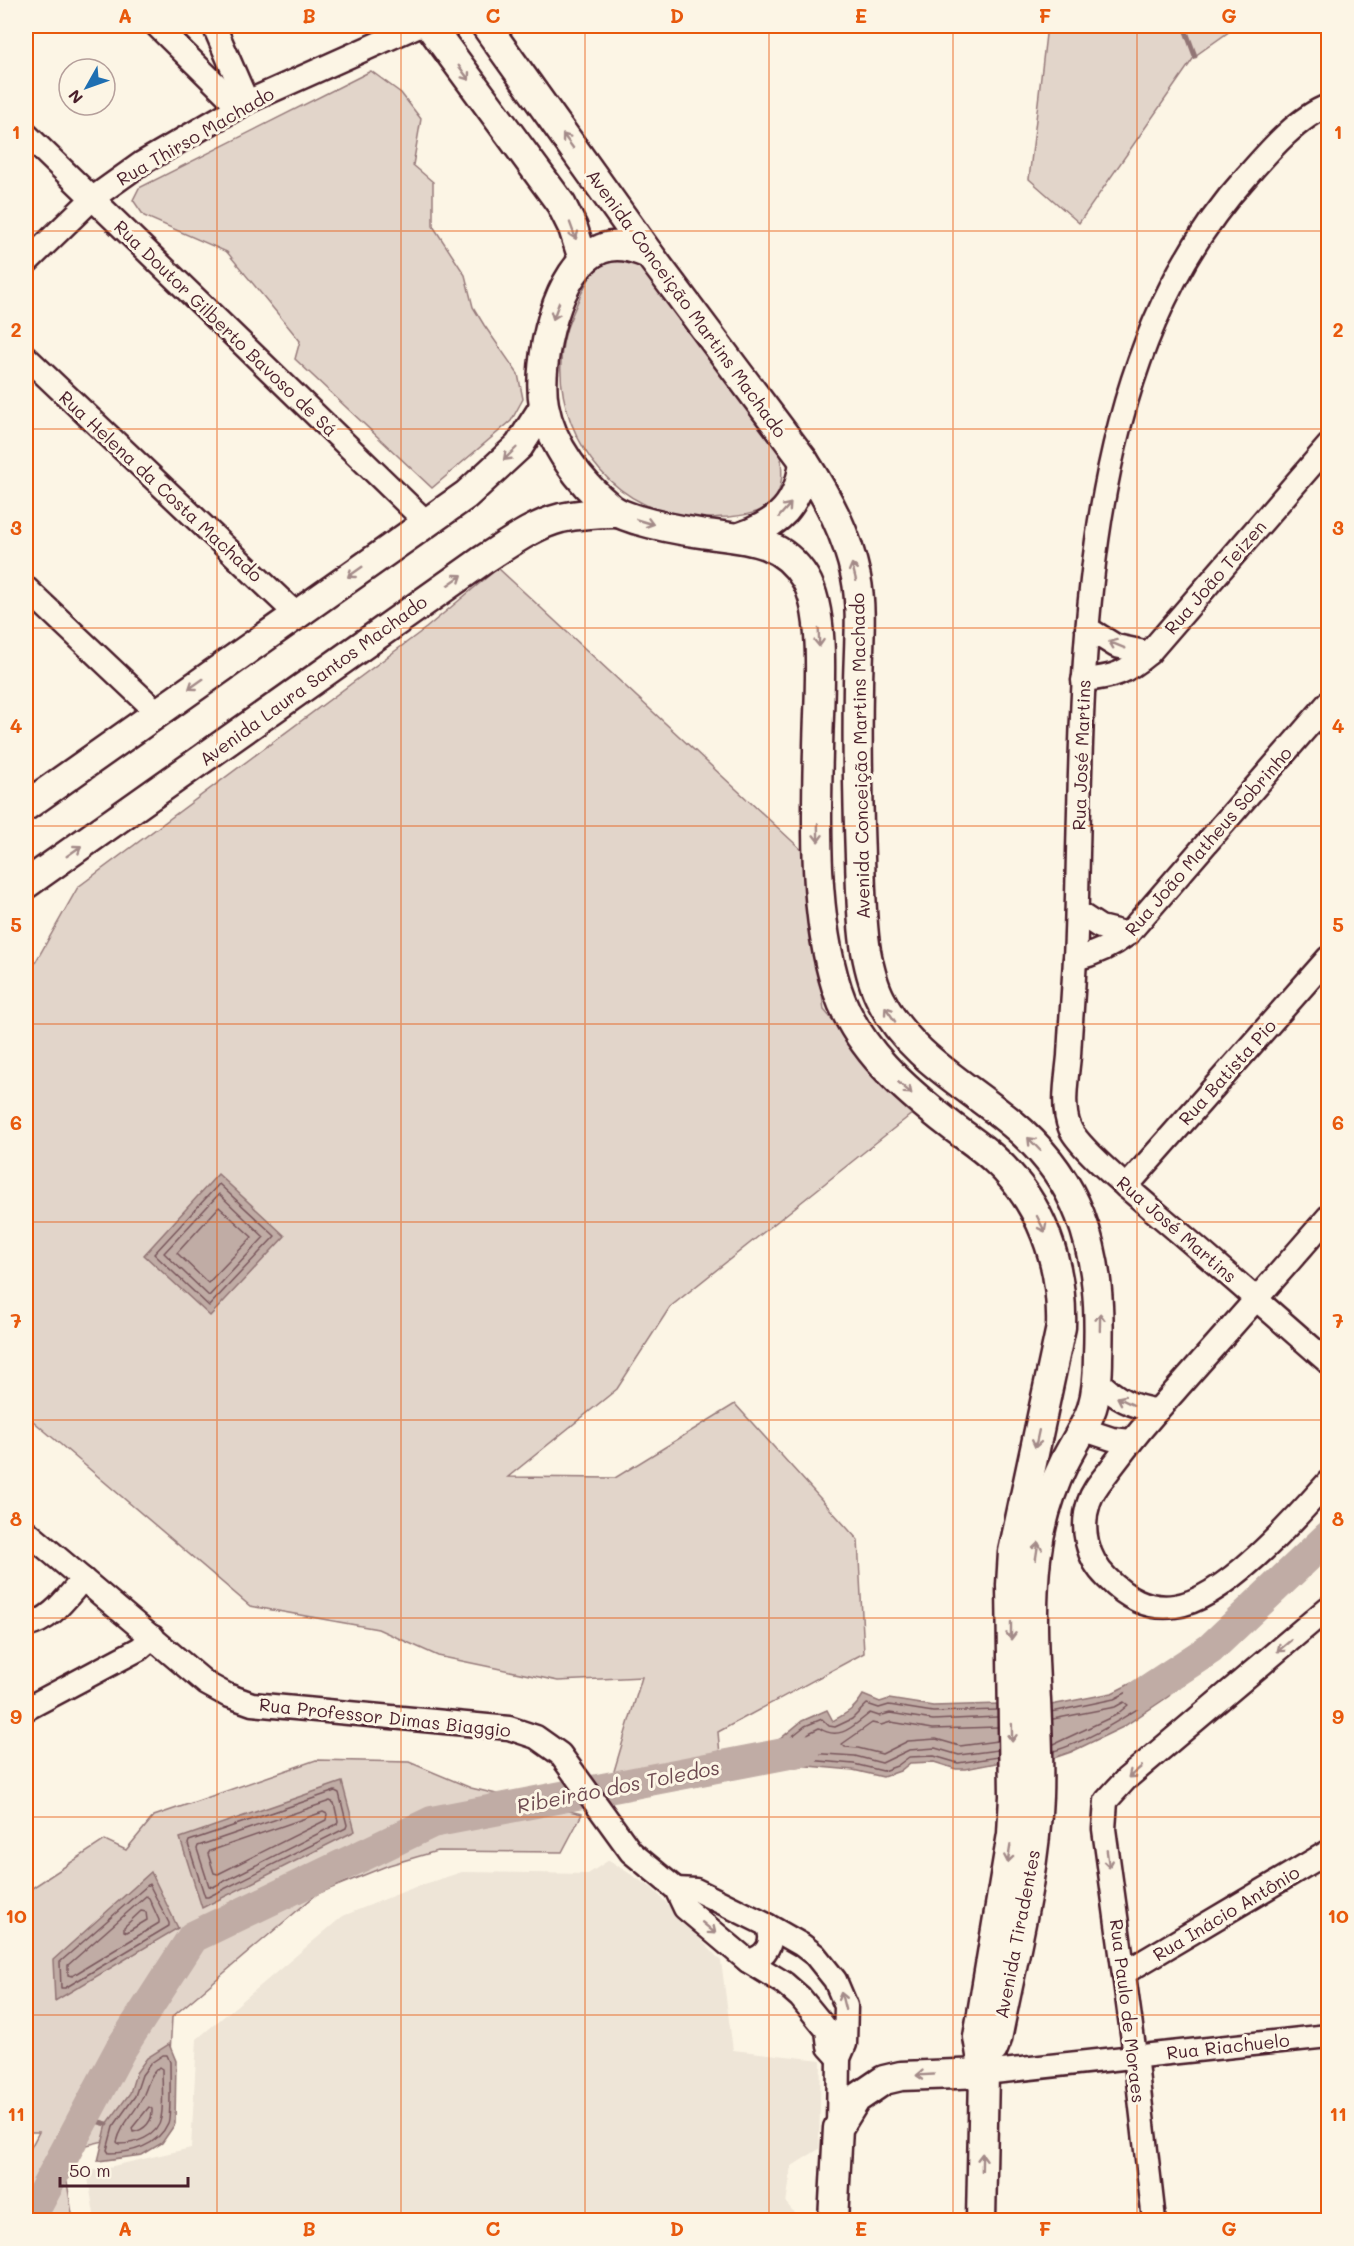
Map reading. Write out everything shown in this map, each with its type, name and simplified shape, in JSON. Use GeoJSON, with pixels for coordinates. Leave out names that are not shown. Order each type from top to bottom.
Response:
{"type":"FeatureCollection","features":[{"type":"Feature","properties":{"kind":"main road"},"geometry":{"type":"LineString","coordinates":[[430,26],[561,204],[573,228],[583,259],[600,249],[614,246],[630,247],[649,254]]}},
{"type":"Feature","properties":{"kind":"main road","name":"Avenida Conceição Martins Machado"},"geometry":{"type":"LineString","coordinates":[[486,26],[649,254],[804,461],[827,496],[843,532],[857,581],[857,783],[861,911],[866,949],[881,1000],[900,1029],[923,1054],[1019,1129],[1038,1147],[1059,1173],[1079,1212],[1091,1248],[1100,1316],[1097,1380],[1093,1406],[1056,1479],[1048,1501],[1036,1552],[1022,1673]]}},
{"type":"Feature","properties":{"kind":"main road","name":"Avenida Conceição Martins Machado"},"geometry":{"type":"LineString","coordinates":[[583,259],[566,285],[554,312],[545,345],[542,381],[544,407],[553,433],[564,454],[597,496],[616,513],[678,530],[740,537],[767,544],[787,556],[805,578],[816,605],[820,637],[817,784],[819,865],[824,932],[838,993],[855,1028],[879,1061],[901,1085],[992,1156],[1016,1181],[1048,1236],[1057,1268],[1062,1310],[1061,1327],[1013,1552],[1011,1585],[1022,1673],[1026,1793]]}},
{"type":"Feature","properties":{"kind":"main road"},"geometry":{"type":"LineString","coordinates":[[26,806],[466,495],[513,452],[533,428],[544,407]]}},
{"type":"Feature","properties":{"kind":"main road"},"geometry":{"type":"LineString","coordinates":[[740,537],[772,523],[785,512],[799,488],[804,461]]}},
{"type":"Feature","properties":{"kind":"main road","name":"Avenida Laura Santos Machado"},"geometry":{"type":"LineString","coordinates":[[26,885],[483,560],[528,532],[558,519],[588,514],[616,513]]}},
{"type":"Feature","properties":{"kind":"main road"},"geometry":{"type":"LineString","coordinates":[[1055,1361],[1055,1393],[1058,1405],[1070,1422],[1082,1430]]}},
{"type":"Feature","properties":{"kind":"main road","name":"Avenida Tiradentes"},"geometry":{"type":"LineString","coordinates":[[981,2220],[984,2073],[997,2039],[1036,1827],[1026,1793]]}},
{"type":"Feature","properties":{"kind":"main road"},"geometry":{"type":"LineString","coordinates":[[833,2220],[838,2128],[856,2099],[884,2080],[901,2076],[984,2073]]}},
{"type":"Feature","properties":{"kind":"street"},"geometry":{"type":"LineString","coordinates":[[157,26],[243,104]]}},
{"type":"Feature","properties":{"kind":"street"},"geometry":{"type":"LineString","coordinates":[[214,26],[243,104]]}},
{"type":"Feature","properties":{"kind":"street","name":"Rua Thirso Machado"},"geometry":{"type":"LineString","coordinates":[[26,263],[93,198],[142,163],[243,104],[417,26]]}},
{"type":"Feature","properties":{"kind":"street","name":"Rua José Martins"},"geometry":{"type":"LineString","coordinates":[[1329,106],[1316,111],[1269,151],[1232,192],[1195,242],[1165,298],[1136,373],[1118,435],[1093,569],[1087,628],[1083,680],[1075,959],[1066,1100],[1068,1122],[1077,1139],[1126,1187],[1329,1362]]}},
{"type":"Feature","properties":{"kind":"street","name":"Rua Doutor Gilberto Bavoso de Sá"},"geometry":{"type":"LineString","coordinates":[[26,134],[426,522]]}},
{"type":"Feature","properties":{"kind":"street","name":"Rua Helena da Costa Machado"},"geometry":{"type":"LineString","coordinates":[[26,357],[296,614]]}},
{"type":"Feature","properties":{"kind":"street","name":"Rua João Teizen"},"geometry":{"type":"LineString","coordinates":[[1083,680],[1104,678],[1127,671],[1149,654],[1329,446]]}},
{"type":"Feature","properties":{"kind":"street"},"geometry":{"type":"LineString","coordinates":[[26,588],[157,712]]}},
{"type":"Feature","properties":{"kind":"street"},"geometry":{"type":"LineString","coordinates":[[1087,628],[1116,646],[1149,654]]}},
{"type":"Feature","properties":{"kind":"street","name":"Rua João Matheus Sobrinho"},"geometry":{"type":"LineString","coordinates":[[1075,959],[1113,946],[1128,934],[1329,703]]}},
{"type":"Feature","properties":{"kind":"street"},"geometry":{"type":"LineString","coordinates":[[1077,912],[1100,927],[1128,934]]}},
{"type":"Feature","properties":{"kind":"street","name":"Rua Batista Pio"},"geometry":{"type":"LineString","coordinates":[[1126,1187],[1329,958]]}},
{"type":"Feature","properties":{"kind":"street"},"geometry":{"type":"LineString","coordinates":[[1329,1217],[1131,1441],[1094,1491],[1086,1516],[1086,1535],[1090,1553],[1103,1574],[1130,1597],[1151,1605],[1176,1606],[1188,1603],[1236,1575],[1294,1520],[1329,1482]]}},
{"type":"Feature","properties":{"kind":"street"},"geometry":{"type":"LineString","coordinates":[[1097,1380],[1126,1403],[1158,1410]]}},
{"type":"Feature","properties":{"kind":"street"},"geometry":{"type":"LineString","coordinates":[[1082,1430],[1112,1439],[1131,1441]]}},
{"type":"Feature","properties":{"kind":"street","name":"Rua Professor Dimas Biaggio"},"geometry":{"type":"LineString","coordinates":[[26,1531],[207,1684],[240,1700],[252,1704],[509,1728],[536,1737],[560,1754],[631,1852],[676,1889]]}},
{"type":"Feature","properties":{"kind":"street"},"geometry":{"type":"LineString","coordinates":[[26,1626],[42,1621],[51,1615],[83,1579]]}},
{"type":"Feature","properties":{"kind":"street","name":"Rua Paulo de Moraes"},"geometry":{"type":"LineString","coordinates":[[1154,2220],[1135,2055],[1104,1829],[1106,1801],[1126,1779],[1329,1608]]}},
{"type":"Feature","properties":{"kind":"street"},"geometry":{"type":"LineString","coordinates":[[26,1709],[140,1648],[153,1637]]}},
{"type":"Feature","properties":{"kind":"street","name":"Rua Inácio Antônio"},"geometry":{"type":"LineString","coordinates":[[1124,1973],[1329,1852]]}},
{"type":"Feature","properties":{"kind":"street"},"geometry":{"type":"LineString","coordinates":[[838,2128],[839,2058],[845,2044],[846,2007],[835,1980],[814,1954],[767,1925],[696,1890],[676,1889],[685,1908],[748,1961],[784,1983],[800,1997],[827,2030],[829,2047],[839,2058]]}},
{"type":"Feature","properties":{"kind":"street"},"geometry":{"type":"LineString","coordinates":[[748,1961],[761,1956],[770,1945],[771,1938],[767,1925]]}},
{"type":"Feature","properties":{"kind":"street","name":"Rua Riachuelo"},"geometry":{"type":"LineString","coordinates":[[984,2073],[1329,2036]]}},
{"type":"Feature","properties":{"kind":"shaded area"},"geometry":{"type":"Polygon","coordinates":[[[1047,26],[1237,26],[1195,56],[1079,223],[1029,179],[1047,26]]]}},
{"type":"Feature","properties":{"kind":"shaded area"},"geometry":{"type":"Polygon","coordinates":[[[371,71],[401,93],[421,119],[413,165],[433,182],[433,226],[465,275],[473,307],[518,374],[523,399],[511,421],[432,488],[295,359],[300,341],[227,252],[144,216],[133,200],[139,188],[371,71]]]}},
{"type":"Feature","properties":{"kind":"shaded area"},"geometry":{"type":"Polygon","coordinates":[[[614,259],[634,262],[651,273],[781,452],[780,488],[774,500],[763,509],[743,515],[700,519],[684,518],[662,511],[644,504],[620,489],[600,471],[584,448],[571,423],[563,396],[561,369],[563,341],[587,282],[598,268],[614,259]]]}},
{"type":"Feature","properties":{"kind":"shaded area"},"geometry":{"type":"Polygon","coordinates":[[[498,568],[805,853],[824,1010],[913,1113],[670,1307],[617,1389],[508,1477],[615,1478],[735,1404],[858,1540],[864,1653],[718,1732],[721,1766],[609,1788],[642,1677],[558,1681],[438,1656],[378,1629],[250,1606],[26,1415],[26,979],[78,887],[426,628],[498,568]]]}},
{"type":"Feature","properties":{"kind":"shaded area"},"geometry":{"type":"Polygon","coordinates":[[[316,1760],[409,1762],[471,1788],[582,1814],[562,1852],[437,1851],[389,1865],[317,1894],[172,2017],[166,2126],[62,2151],[73,2220],[26,2220],[26,2157],[39,2132],[26,2132],[26,1892],[105,1840],[126,1850],[154,1816],[316,1760]]]}},
{"type":"Feature","properties":{"kind":"shaded area"},"geometry":{"type":"Polygon","coordinates":[[[609,1860],[653,1889],[721,1961],[733,2050],[821,2060],[819,2149],[792,2166],[786,2203],[798,2217],[797,2220],[95,2220],[87,2172],[191,2148],[197,2039],[343,1916],[415,1887],[462,1872],[588,1874],[609,1860]]]}},
{"type":"Feature","properties":{"kind":"water"},"geometry":{"type":"Polygon","coordinates":[[[218,1174],[285,1236],[210,1316],[144,1255],[218,1174]]]}},
{"type":"Feature","properties":{"kind":"water"},"geometry":{"type":"Polygon","coordinates":[[[1159,1669],[1177,1672],[1169,1696],[1123,1727],[1071,1752],[1048,1760],[996,1763],[965,1769],[956,1769],[934,1762],[910,1763],[900,1771],[883,1777],[853,1770],[796,1765],[764,1767],[763,1748],[780,1739],[802,1721],[827,1710],[833,1721],[854,1707],[863,1695],[880,1702],[889,1699],[933,1706],[1000,1704],[1031,1709],[1112,1693],[1159,1669]]]}},
{"type":"Feature","properties":{"kind":"water"},"geometry":{"type":"Polygon","coordinates":[[[342,1782],[355,1831],[202,1908],[180,1838],[342,1782]]]}},
{"type":"Feature","properties":{"kind":"water"},"geometry":{"type":"Polygon","coordinates":[[[151,1872],[178,1928],[55,2001],[53,1960],[151,1872]]]}},
{"type":"Feature","properties":{"kind":"water"},"geometry":{"type":"Polygon","coordinates":[[[169,2044],[176,2061],[175,2124],[162,2143],[142,2155],[98,2161],[107,2124],[130,2093],[136,2073],[147,2058],[169,2044]]]}},
{"type":"Feature","properties":{"kind":"waterway"},"geometry":{"type":"LineString","coordinates":[[1184,26],[1195,56]]}},
{"type":"Feature","properties":{"kind":"waterway","name":"Ribeirão dos Toledos"},"geometry":{"type":"LineString","coordinates":[[1142,1694],[1210,1649],[1328,1537]]}},
{"type":"Feature","properties":{"kind":"waterway","name":"Ribeirão dos Toledos"},"geometry":{"type":"LineString","coordinates":[[29,2220],[120,2050],[193,1937],[432,1822],[805,1750]]}},
{"type":"Feature","properties":{"kind":"waterway"},"geometry":{"type":"LineString","coordinates":[[84,2118],[107,2124]]}}]}
